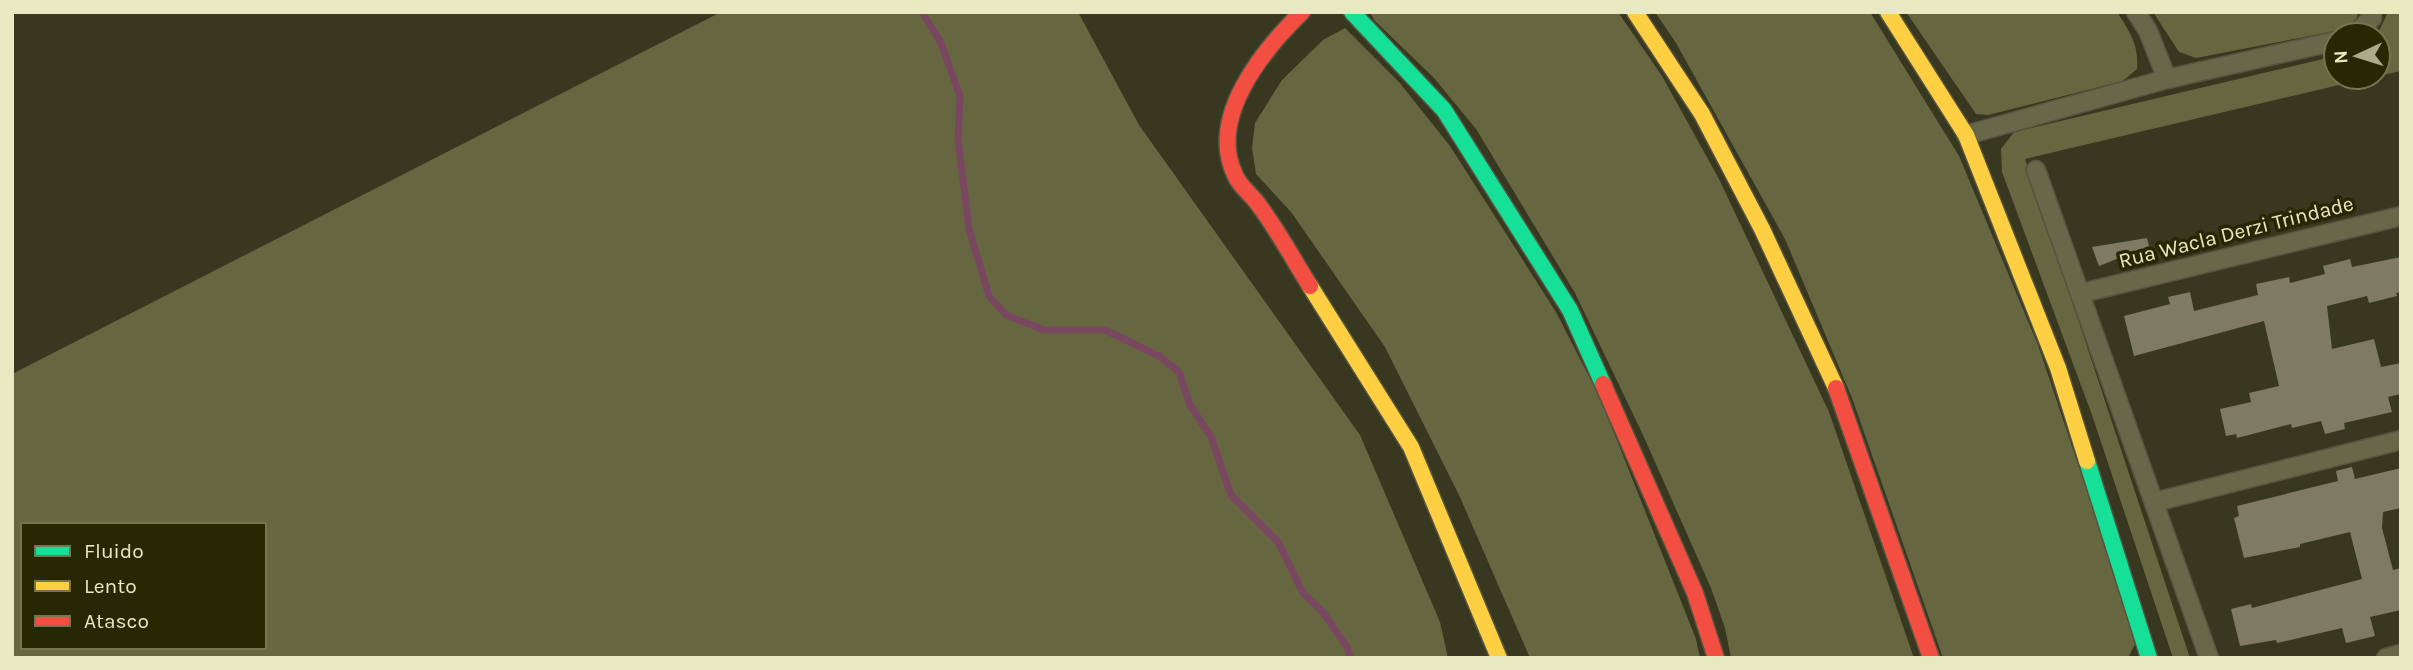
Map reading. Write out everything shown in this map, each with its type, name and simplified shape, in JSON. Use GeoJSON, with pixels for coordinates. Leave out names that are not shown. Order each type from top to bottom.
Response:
{"type":"FeatureCollection","features":[{"type":"Feature","properties":{"kind":"street"},"geometry":{"type":"LineString","coordinates":[[1302,12],[1251,68],[1229,119],[1233,173],[1259,205],[1411,447],[1499,658]]}},
{"type":"Feature","properties":{"kind":"street"},"geometry":{"type":"LineString","coordinates":[[1352,12],[1444,110],[1570,310],[1695,593],[1716,658]]}},
{"type":"Feature","properties":{"kind":"street"},"geometry":{"type":"LineString","coordinates":[[1635,12],[1702,114],[1762,229],[1834,384],[1931,658]]}},
{"type":"Feature","properties":{"kind":"street"},"geometry":{"type":"LineString","coordinates":[[1888,12],[1966,135],[2058,368],[2149,658]]}},
{"type":"Feature","properties":{"kind":"street"},"geometry":{"type":"LineString","coordinates":[[2136,12],[2148,30],[2167,79]]}},
{"type":"Feature","properties":{"kind":"street"},"geometry":{"type":"LineString","coordinates":[[1966,135],[2167,79],[2322,44]]}},
{"type":"Feature","properties":{"kind":"street"},"geometry":{"type":"LineString","coordinates":[[2036,170],[2082,293],[2209,658]]}},
{"type":"Feature","properties":{"kind":"street","name":"Rua Wacla Derzi Trindade"},"geometry":{"type":"LineString","coordinates":[[2082,293],[2401,216]]}},
{"type":"Feature","properties":{"kind":"street"},"geometry":{"type":"LineString","coordinates":[[2155,502],[2401,440]]}},
{"type":"Feature","properties":{"kind":"street"},"geometry":{"type":"LineString","coordinates":[[2386,658],[2401,654]]}},
{"type":"Feature","properties":{"kind":"shaded area"},"geometry":{"type":"Polygon","coordinates":[[[721,12],[1078,12],[1139,125],[1360,435],[1440,622],[1448,658],[12,658],[12,374],[721,12]]]}},
{"type":"Feature","properties":{"kind":"shaded area"},"geometry":{"type":"Polygon","coordinates":[[[1370,12],[1618,12],[1662,76],[1719,179],[1829,412],[1914,658],[1731,658],[1725,628],[1711,588],[1643,435],[1575,293],[1476,129],[1434,78],[1374,20],[1370,12]]]}},
{"type":"Feature","properties":{"kind":"shaded area"},"geometry":{"type":"Polygon","coordinates":[[[1655,12],[1870,12],[1959,156],[2038,345],[2137,640],[2128,658],[1943,658],[1852,398],[1785,239],[1676,43],[1655,12]]]}},
{"type":"Feature","properties":{"kind":"shaded area"},"geometry":{"type":"Polygon","coordinates":[[[1906,12],[2117,12],[2130,32],[2135,46],[2137,69],[2123,81],[1988,115],[1976,114],[1906,12]]]}},
{"type":"Feature","properties":{"kind":"shaded area"},"geometry":{"type":"Polygon","coordinates":[[[2153,12],[2358,12],[2356,21],[2322,21],[2322,34],[2196,58],[2179,52],[2153,12]]]}},
{"type":"Feature","properties":{"kind":"shaded area"},"geometry":{"type":"Polygon","coordinates":[[[2388,12],[2401,12],[2401,71],[2392,73],[2392,21],[2384,21],[2388,12]]]}},
{"type":"Feature","properties":{"kind":"shaded area"},"geometry":{"type":"Polygon","coordinates":[[[1345,28],[1399,82],[1450,146],[1556,312],[1601,400],[1696,639],[1700,658],[1530,658],[1459,495],[1385,347],[1291,212],[1256,174],[1252,148],[1255,123],[1282,80],[1323,40],[1345,28]]]}},
{"type":"Feature","properties":{"kind":"shaded area"},"geometry":{"type":"Polygon","coordinates":[[[2322,59],[2322,89],[2025,159],[2190,658],[2173,658],[2092,415],[2002,172],[2001,149],[2014,132],[2322,59]]]}},
{"type":"Feature","properties":{"kind":"building"},"geometry":{"type":"Polygon","coordinates":[[[2147,238],[2149,246],[2135,251],[2137,262],[2120,265],[2119,258],[2099,266],[2092,247],[2147,238]]]}},
{"type":"Feature","properties":{"kind":"building"},"geometry":{"type":"Polygon","coordinates":[[[2401,257],[2401,292],[2396,293],[2397,296],[2369,303],[2367,296],[2327,306],[2332,349],[2374,339],[2381,367],[2401,363],[2401,394],[2388,397],[2392,412],[2344,423],[2345,429],[2325,434],[2321,421],[2292,428],[2291,424],[2237,438],[2236,434],[2226,436],[2220,409],[2251,402],[2249,393],[2279,386],[2264,321],[2134,356],[2124,316],[2170,304],[2168,297],[2190,292],[2194,311],[2258,295],[2256,284],[2289,277],[2290,283],[2325,274],[2323,266],[2350,259],[2352,267],[2401,257]]]}},
{"type":"Feature","properties":{"kind":"building"},"geometry":{"type":"Polygon","coordinates":[[[2352,467],[2355,479],[2401,468],[2401,508],[2383,512],[2382,528],[2393,570],[2401,568],[2401,610],[2370,617],[2375,636],[2346,643],[2342,628],[2277,643],[2276,640],[2240,646],[2231,609],[2251,604],[2252,608],[2362,579],[2350,532],[2300,544],[2300,547],[2244,558],[2234,518],[2239,516],[2237,506],[2338,481],[2336,471],[2352,467]]]}},
{"type":"Feature","properties":{"kind":"waterway"},"geometry":{"type":"LineString","coordinates":[[922,12],[941,43],[960,96],[958,139],[969,229],[989,296],[1006,315],[1044,330],[1105,330],[1159,356],[1179,372],[1190,405],[1211,437],[1231,495],[1278,542],[1303,593],[1322,611],[1347,647],[1350,658]]}},
{"type":"Feature","properties":{"kind":"traffic: fast"},"geometry":{"type":"LineString","coordinates":[[1352,12],[1444,110],[1570,310],[1603,384]]}},
{"type":"Feature","properties":{"kind":"traffic: fast"},"geometry":{"type":"LineString","coordinates":[[2087,461],[2149,658]]}},
{"type":"Feature","properties":{"kind":"traffic: slow"},"geometry":{"type":"LineString","coordinates":[[1635,12],[1702,114],[1762,229],[1836,388]]}},
{"type":"Feature","properties":{"kind":"traffic: slow"},"geometry":{"type":"LineString","coordinates":[[1888,12],[1966,135],[2058,368],[2087,461]]}},
{"type":"Feature","properties":{"kind":"traffic: slow"},"geometry":{"type":"LineString","coordinates":[[1310,286],[1411,447],[1499,658]]}},
{"type":"Feature","properties":{"kind":"traffic: jam"},"geometry":{"type":"LineString","coordinates":[[1302,12],[1272,45],[1244,86],[1228,130],[1228,153],[1237,179],[1265,214],[1310,286]]}},
{"type":"Feature","properties":{"kind":"traffic: jam"},"geometry":{"type":"LineString","coordinates":[[1603,384],[1695,593],[1716,658]]}},
{"type":"Feature","properties":{"kind":"traffic: jam"},"geometry":{"type":"LineString","coordinates":[[1836,388],[1931,658]]}}]}
